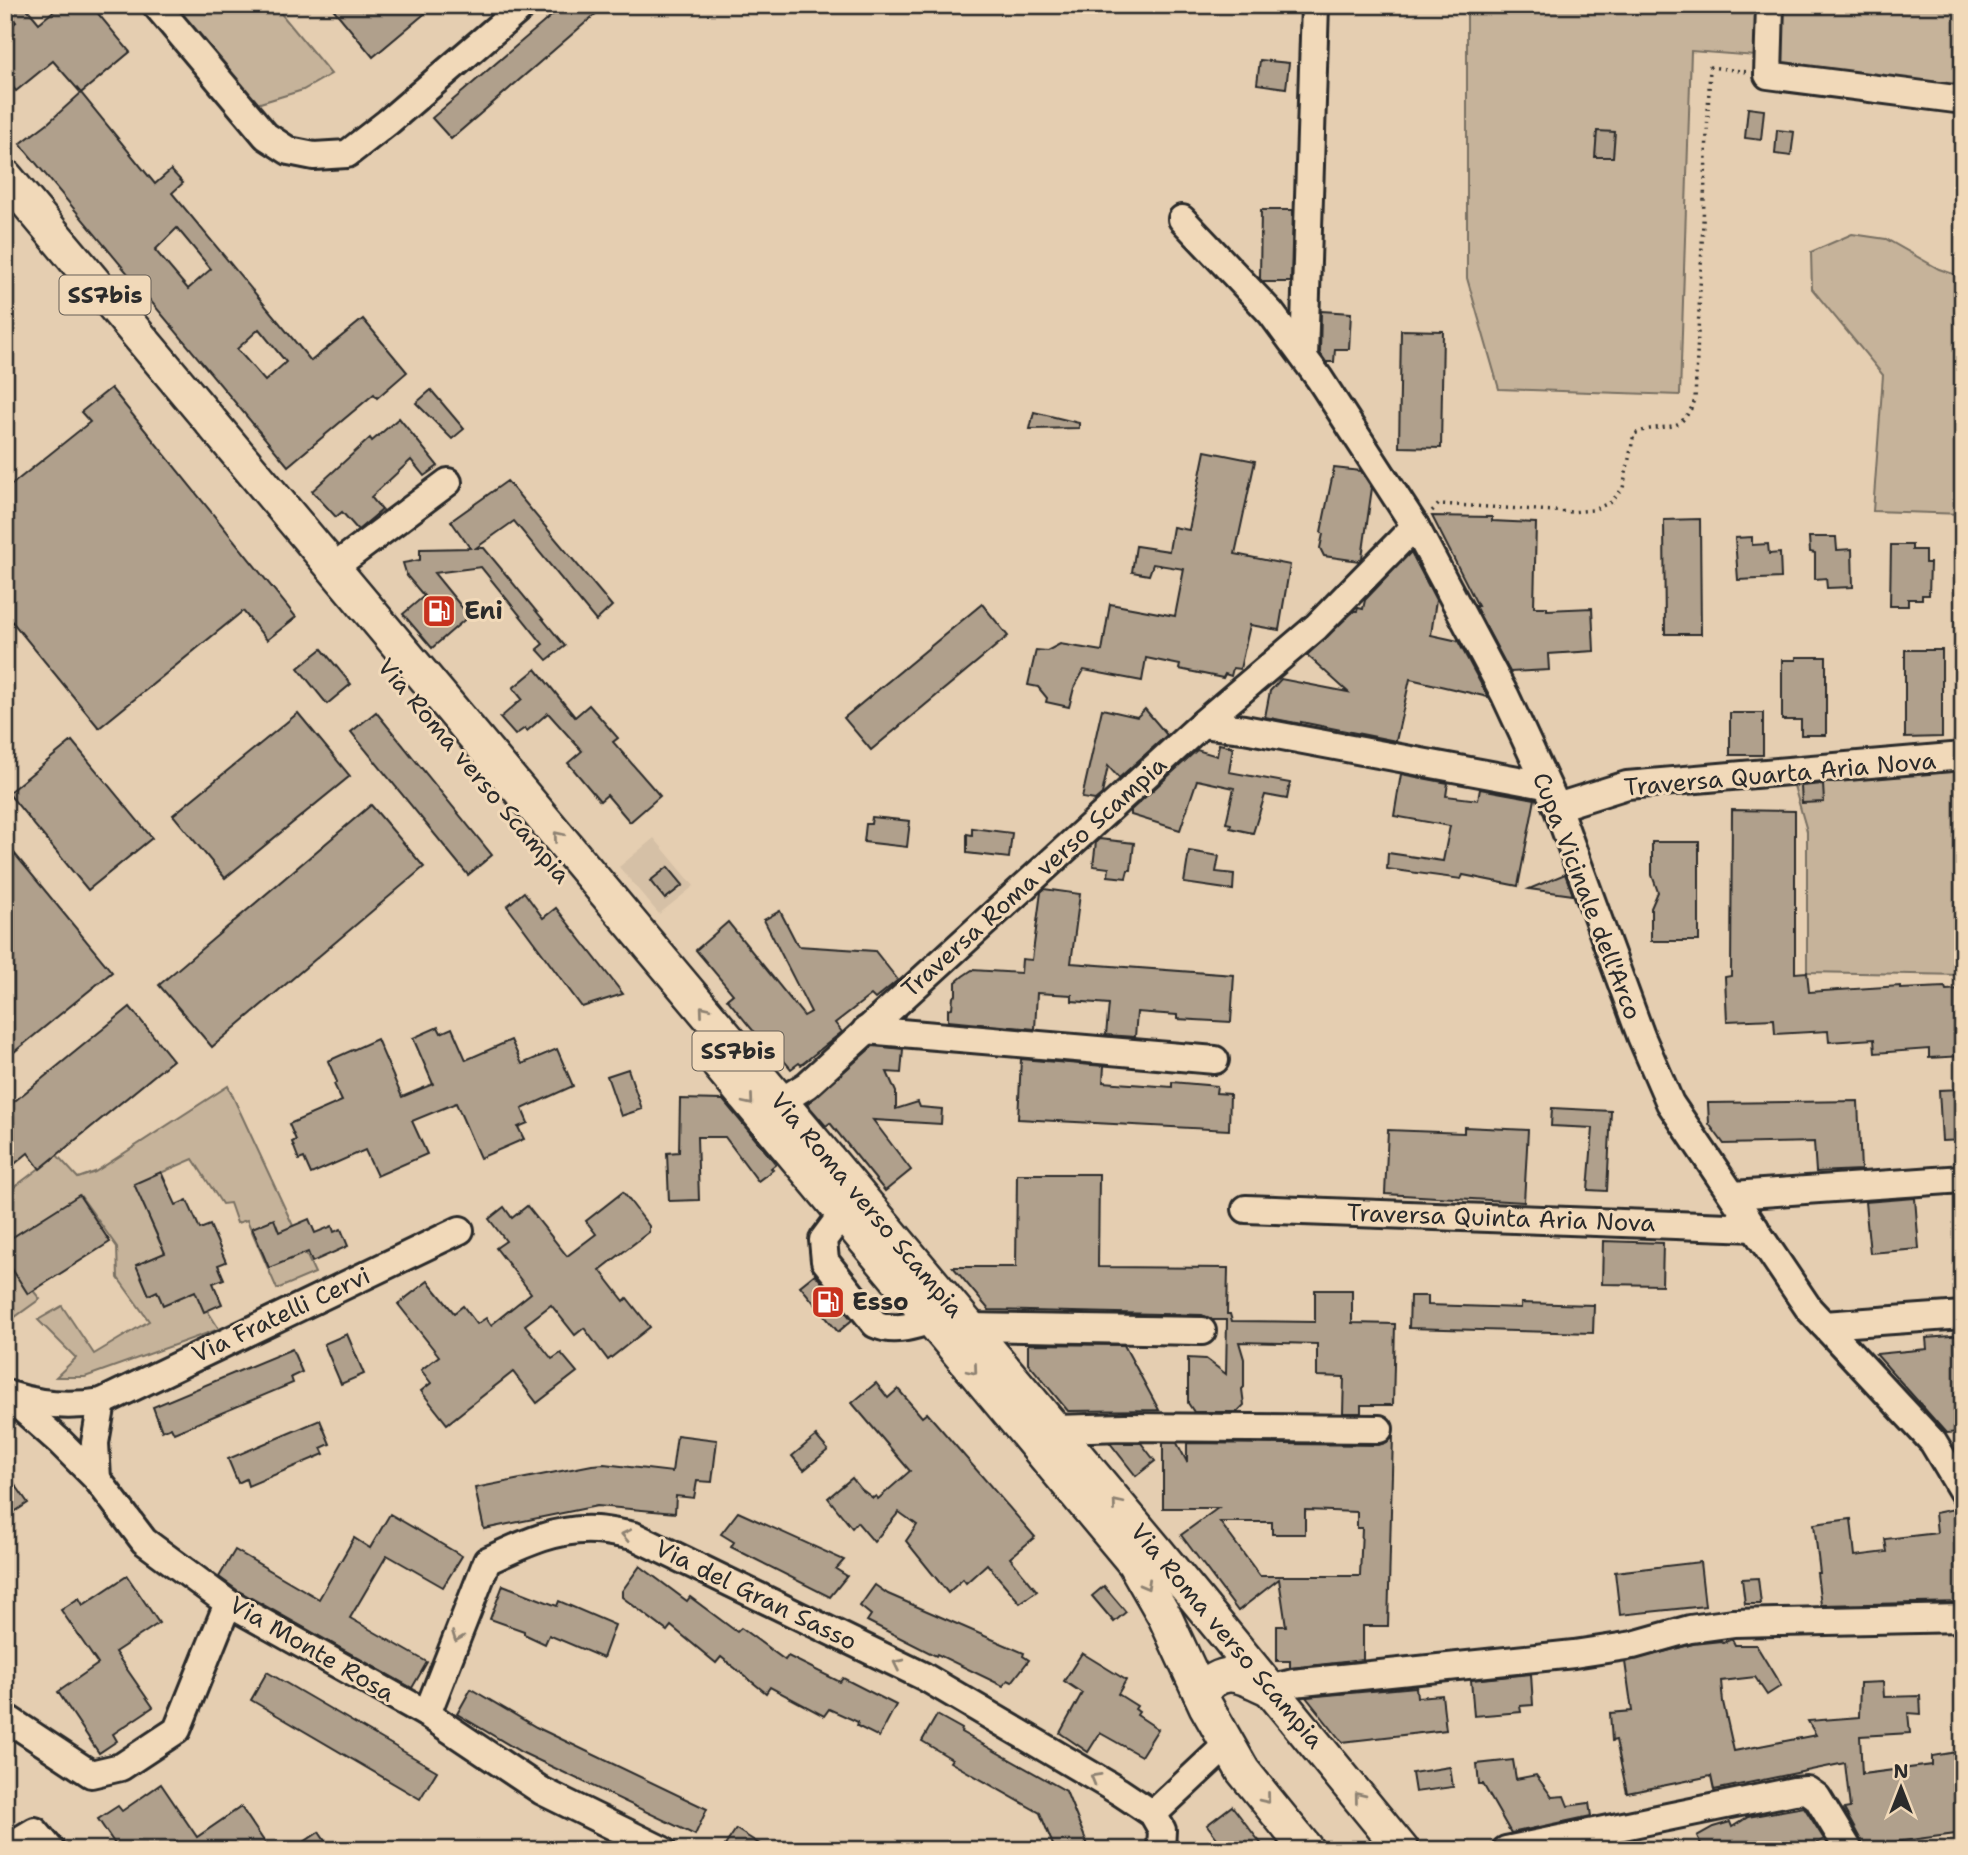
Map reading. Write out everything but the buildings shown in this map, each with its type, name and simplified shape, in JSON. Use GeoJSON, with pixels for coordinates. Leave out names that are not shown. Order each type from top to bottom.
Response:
{"type":"FeatureCollection","features":[{"type":"Feature","properties":{"kind":"main road","name":"Via Roma verso Scampia"},"geometry":{"type":"LineString","coordinates":[[5,176],[843,1213],[948,1327],[1055,1429],[1402,1850]]}},
{"type":"Feature","properties":{"kind":"main road","name":"Via Roma verso Scampia"},"geometry":{"type":"LineString","coordinates":[[5,208],[780,1102],[948,1327],[1134,1563],[1165,1617],[1200,1693],[1243,1771],[1307,1850]]}},
{"type":"Feature","properties":{"kind":"main road"},"geometry":{"type":"LineString","coordinates":[[1200,1693],[1210,1681],[1222,1675],[1237,1675],[1270,1689]]}},
{"type":"Feature","properties":{"kind":"street"},"geometry":{"type":"LineString","coordinates":[[156,5],[266,136],[289,151],[314,156],[347,154],[524,5]]}},
{"type":"Feature","properties":{"kind":"street"},"geometry":{"type":"LineString","coordinates":[[1304,357],[1315,5]]}},
{"type":"Feature","properties":{"kind":"street"},"geometry":{"type":"LineString","coordinates":[[1770,5],[1768,75],[1963,100]]}},
{"type":"Feature","properties":{"kind":"street","name":"Cupa Vicinale dell'Arco"},"geometry":{"type":"LineString","coordinates":[[1182,219],[1271,313],[1304,357],[1415,526],[1505,695],[1551,796],[1641,1037],[1670,1102],[1809,1309],[1933,1442],[1963,1492]]}},
{"type":"Feature","properties":{"kind":"street"},"geometry":{"type":"LineString","coordinates":[[325,575],[448,482]]}},
{"type":"Feature","properties":{"kind":"street","name":"Traversa Roma verso Scampia"},"geometry":{"type":"LineString","coordinates":[[780,1102],[807,1085],[1202,724],[1316,627],[1415,526]]}},
{"type":"Feature","properties":{"kind":"street"},"geometry":{"type":"LineString","coordinates":[[1202,724],[1244,729],[1551,796]]}},
{"type":"Feature","properties":{"kind":"street","name":"Traversa Quarta Aria Nova"},"geometry":{"type":"LineString","coordinates":[[1551,796],[1627,785],[1963,756]]}},
{"type":"Feature","properties":{"kind":"street","name":"Traversa Roma verso Scampia"},"geometry":{"type":"LineString","coordinates":[[866,1030],[1215,1060]]}},
{"type":"Feature","properties":{"kind":"street"},"geometry":{"type":"LineString","coordinates":[[1733,1195],[1963,1179]]}},
{"type":"Feature","properties":{"kind":"street","name":"Traversa Quinta Aria Nova"},"geometry":{"type":"LineString","coordinates":[[1246,1209],[1755,1228]]}},
{"type":"Feature","properties":{"kind":"street"},"geometry":{"type":"LineString","coordinates":[[843,1213],[823,1240],[825,1261],[875,1324],[886,1329],[948,1327]]}},
{"type":"Feature","properties":{"kind":"street","name":"Via Fratelli Cervi"},"geometry":{"type":"LineString","coordinates":[[5,1393],[36,1404],[75,1406],[102,1402],[460,1230]]}},
{"type":"Feature","properties":{"kind":"street"},"geometry":{"type":"LineString","coordinates":[[1825,1325],[1963,1315]]}},
{"type":"Feature","properties":{"kind":"street","name":"Via Roma verso Scampia"},"geometry":{"type":"LineString","coordinates":[[948,1327],[1202,1331]]}},
{"type":"Feature","properties":{"kind":"street","name":"Via Monte Rosa"},"geometry":{"type":"LineString","coordinates":[[5,1393],[61,1442],[97,1479],[144,1541],[228,1603],[427,1714],[542,1791],[646,1846]]}},
{"type":"Feature","properties":{"kind":"street"},"geometry":{"type":"LineString","coordinates":[[97,1479],[96,1443],[102,1402]]}},
{"type":"Feature","properties":{"kind":"street"},"geometry":{"type":"LineString","coordinates":[[1055,1429],[1379,1429]]}},
{"type":"Feature","properties":{"kind":"street","name":"Via del Gran Sasso"},"geometry":{"type":"LineString","coordinates":[[427,1714],[487,1561],[560,1532],[596,1530],[634,1536],[923,1676],[1153,1814]]}},
{"type":"Feature","properties":{"kind":"street"},"geometry":{"type":"LineString","coordinates":[[5,1717],[91,1774],[121,1767],[177,1730],[228,1603]]}},
{"type":"Feature","properties":{"kind":"street"},"geometry":{"type":"LineString","coordinates":[[1270,1689],[1293,1683],[1574,1654],[1633,1645],[1690,1629],[1733,1623],[1963,1618]]}},
{"type":"Feature","properties":{"kind":"street"},"geometry":{"type":"LineString","coordinates":[[1161,1850],[1162,1830],[1153,1814],[1218,1753],[1229,1746]]}},
{"type":"Feature","properties":{"kind":"street"},"geometry":{"type":"LineString","coordinates":[[1506,1850],[1807,1790],[1817,1797],[1849,1850]]}},
{"type":"Feature","properties":{"kind":"street"},"geometry":{"type":"LineString","coordinates":[[5,1849],[35,1831],[51,1850]]}},
{"type":"Feature","properties":{"kind":"path"},"geometry":{"type":"LineString","coordinates":[[1415,526],[1439,504],[1571,512],[1593,510],[1611,502],[1623,488],[1634,434],[1646,429],[1676,426],[1688,416],[1695,400],[1710,67],[1768,75]]}},
{"type":"Feature","properties":{"kind":"shaded area"},"geometry":{"type":"Polygon","coordinates":[[[164,5],[274,5],[331,74],[303,90],[250,106],[164,5]]]}},
{"type":"Feature","properties":{"kind":"shaded area"},"geometry":{"type":"Polygon","coordinates":[[[1467,5],[1758,5],[1756,56],[1691,51],[1680,395],[1499,389],[1467,278],[1467,5]]]}},
{"type":"Feature","properties":{"kind":"shaded area"},"geometry":{"type":"Polygon","coordinates":[[[1783,5],[1963,5],[1963,89],[1782,67],[1783,5]]]}},
{"type":"Feature","properties":{"kind":"shaded area"},"geometry":{"type":"Polygon","coordinates":[[[1852,234],[1886,239],[1939,269],[1956,275],[1960,236],[1963,237],[1963,514],[1873,511],[1883,375],[1812,289],[1811,252],[1852,234]]]}},
{"type":"Feature","properties":{"kind":"shaded area"},"geometry":{"type":"Polygon","coordinates":[[[1963,767],[1963,975],[1807,972],[1807,831],[1794,786],[1930,773],[1963,767]]]}},
{"type":"Feature","properties":{"kind":"shaded area"},"geometry":{"type":"Polygon","coordinates":[[[654,838],[694,886],[659,914],[619,867],[654,838]]]}},
{"type":"Feature","properties":{"kind":"shaded area"},"geometry":{"type":"Polygon","coordinates":[[[228,1086],[315,1273],[277,1289],[247,1220],[237,1223],[230,1203],[222,1204],[193,1159],[135,1184],[160,1243],[176,1248],[137,1265],[149,1295],[157,1291],[163,1305],[195,1291],[219,1329],[85,1377],[56,1377],[76,1358],[38,1320],[62,1306],[94,1354],[149,1321],[118,1278],[117,1247],[80,1195],[5,1242],[5,1194],[57,1155],[78,1178],[95,1172],[228,1086]]]}},
{"type":"Feature","properties":{"kind":"shaded area"},"geometry":{"type":"Polygon","coordinates":[[[5,1256],[40,1299],[8,1322],[5,1318],[5,1256]]]}},
{"type":"Feature","properties":{"kind":"place","name":"Eni"},"geometry":{"type":"Point","coordinates":[439,611]}},
{"type":"Feature","properties":{"kind":"place","name":"Esso"},"geometry":{"type":"Point","coordinates":[828,1302]}}]}
